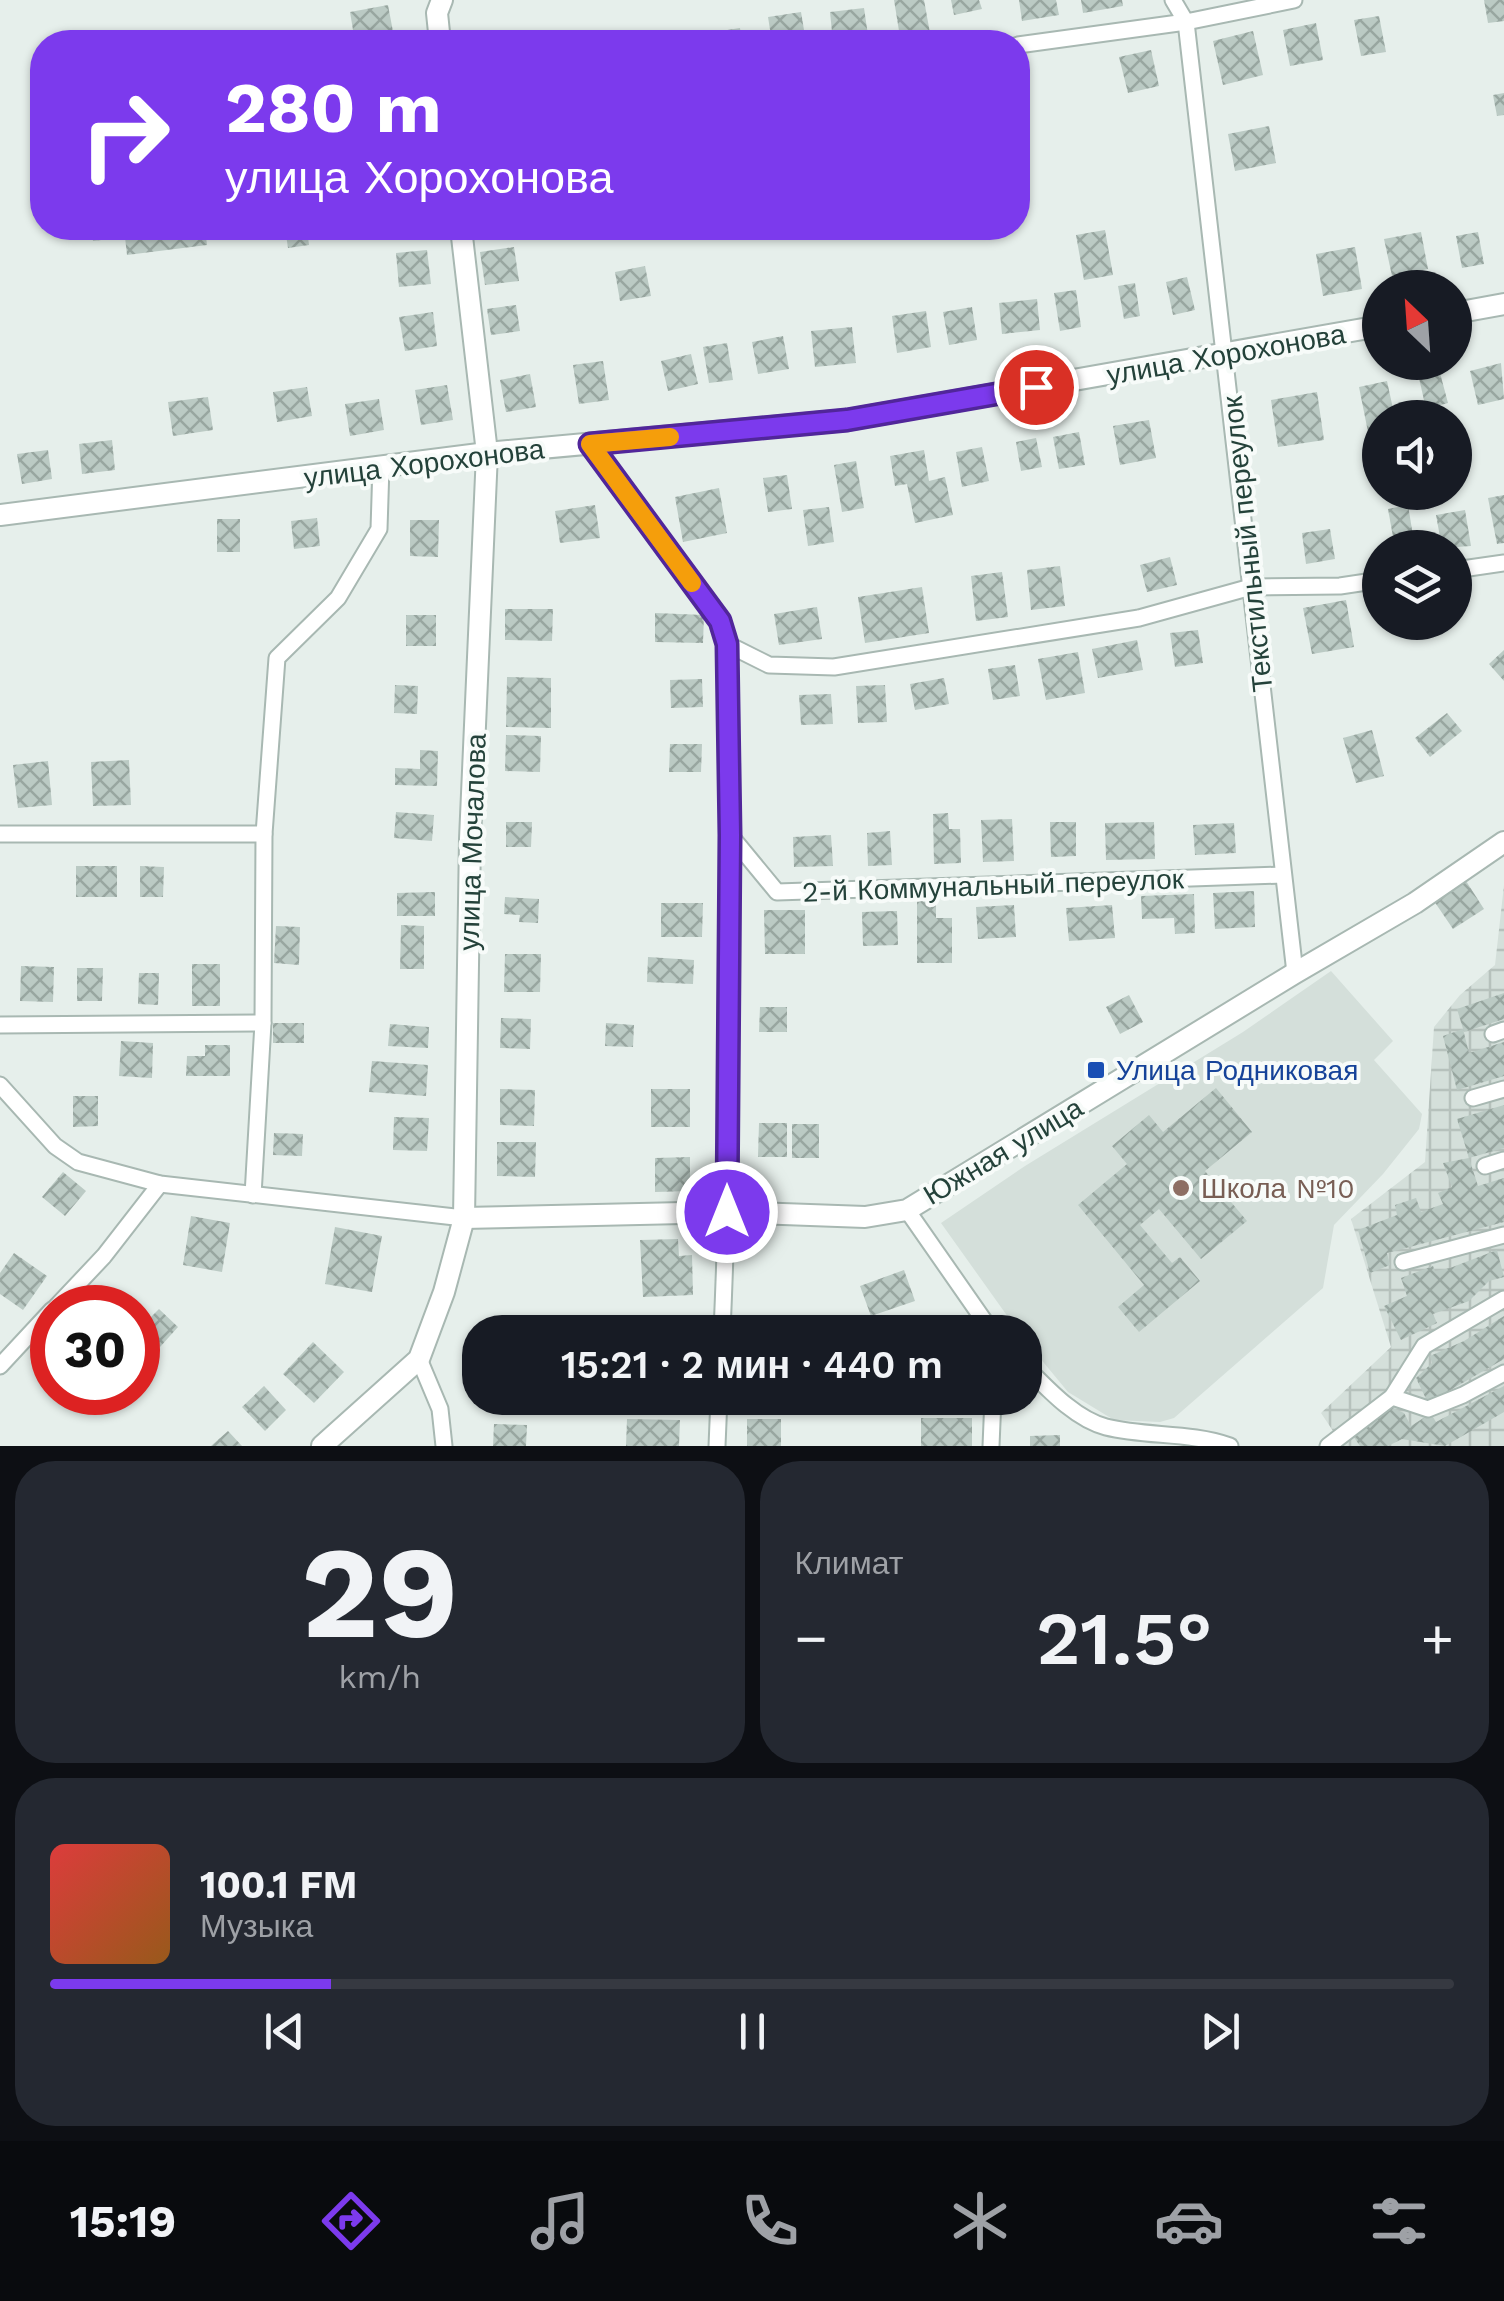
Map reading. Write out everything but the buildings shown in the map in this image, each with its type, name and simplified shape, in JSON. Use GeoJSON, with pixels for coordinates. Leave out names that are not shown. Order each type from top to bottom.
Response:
{"type":"FeatureCollection","features":[{"type":"Feature","properties":{"kind":"street"},"geometry":{"type":"LineString","coordinates":[[439,30],[437,13],[442,0]]}},
{"type":"Feature","properties":{"kind":"street","name":"Текстильный переулок"},"geometry":{"type":"LineString","coordinates":[[1173,0],[1186,22],[1296,973]]}},
{"type":"Feature","properties":{"kind":"street"},"geometry":{"type":"LineString","coordinates":[[1030,43],[1186,22],[1294,0]]}},
{"type":"Feature","properties":{"kind":"street","name":"улица Мочалова"},"geometry":{"type":"LineString","coordinates":[[419,1359],[444,1292],[464,1218],[470,838],[486,453],[462,240]]}},
{"type":"Feature","properties":{"kind":"street"},"geometry":{"type":"LineString","coordinates":[[1472,310],[1504,304]]}},
{"type":"Feature","properties":{"kind":"street","name":"улица Хорохонова"},"geometry":{"type":"LineString","coordinates":[[0,514],[486,453],[847,420],[1362,329]]}},
{"type":"Feature","properties":{"kind":"street"},"geometry":{"type":"LineString","coordinates":[[590,444],[720,621],[727,644],[730,835],[723,1315]]}},
{"type":"Feature","properties":{"kind":"street"},"geometry":{"type":"LineString","coordinates":[[253,1195],[263,1023],[264,834],[277,658],[338,598],[379,528],[381,466]]}},
{"type":"Feature","properties":{"kind":"street"},"geometry":{"type":"LineString","coordinates":[[1472,568],[1504,563]]}},
{"type":"Feature","properties":{"kind":"street"},"geometry":{"type":"LineString","coordinates":[[727,644],[770,666],[834,667],[1139,618],[1251,586],[1362,583]]}},
{"type":"Feature","properties":{"kind":"street"},"geometry":{"type":"LineString","coordinates":[[0,834],[264,834]]}},
{"type":"Feature","properties":{"kind":"street","name":"2-й Коммунальный переулок"},"geometry":{"type":"LineString","coordinates":[[730,835],[776,892],[1283,875]]}},
{"type":"Feature","properties":{"kind":"street","name":"Южная улица"},"geometry":{"type":"LineString","coordinates":[[0,1084],[55,1146],[78,1162],[160,1184],[464,1218],[727,1212],[864,1217],[907,1210],[1416,904],[1504,842]]}},
{"type":"Feature","properties":{"kind":"street"},"geometry":{"type":"LineString","coordinates":[[0,1024],[263,1023]]}},
{"type":"Feature","properties":{"kind":"street"},"geometry":{"type":"LineString","coordinates":[[1473,1098],[1504,1089]]}},
{"type":"Feature","properties":{"kind":"street"},"geometry":{"type":"LineString","coordinates":[[1485,1166],[1504,1160]]}},
{"type":"Feature","properties":{"kind":"street"},"geometry":{"type":"LineString","coordinates":[[77,1285],[160,1184]]}},
{"type":"Feature","properties":{"kind":"street"},"geometry":{"type":"LineString","coordinates":[[907,1210],[980,1315]]}},
{"type":"Feature","properties":{"kind":"street"},"geometry":{"type":"LineString","coordinates":[[1403,1262],[1503,1240]]}},
{"type":"Feature","properties":{"kind":"street"},"geometry":{"type":"LineString","coordinates":[[1328,1446],[1392,1398],[1424,1346],[1504,1299]]}},
{"type":"Feature","properties":{"kind":"street"},"geometry":{"type":"LineString","coordinates":[[0,1366],[30,1334]]}},
{"type":"Feature","properties":{"kind":"street"},"geometry":{"type":"LineString","coordinates":[[322,1446],[419,1359],[440,1409],[444,1446]]}},
{"type":"Feature","properties":{"kind":"street"},"geometry":{"type":"LineString","coordinates":[[1392,1398],[1428,1409],[1464,1396],[1504,1373]]}},
{"type":"Feature","properties":{"kind":"street"},"geometry":{"type":"LineString","coordinates":[[1042,1383],[1061,1401],[1104,1427],[1183,1435],[1230,1446]]}},
{"type":"Feature","properties":{"kind":"street"},"geometry":{"type":"LineString","coordinates":[[718,1446],[719,1415]]}},
{"type":"Feature","properties":{"kind":"street"},"geometry":{"type":"LineString","coordinates":[[992,1446],[993,1415]]}},
{"type":"Feature","properties":{"kind":"shaded area"},"geometry":{"type":"Polygon","coordinates":[[[1504,885],[1504,1446],[1343,1446],[1321,1413],[1391,1347],[1351,1219],[1425,1162],[1434,1027],[1460,995],[1495,965],[1504,885]]]}},
{"type":"Feature","properties":{"kind":"shaded area","name":"Школа №10"},"geometry":{"type":"Polygon","coordinates":[[[1331,971],[1393,1041],[1374,1060],[1422,1114],[1419,1129],[1334,1225],[1323,1288],[1174,1418],[1160,1422],[1114,1420],[1068,1392],[1042,1361],[1042,1315],[1007,1315],[941,1223],[1025,1166],[1243,1032],[1331,971]]]}},
{"type":"Feature","properties":{"kind":"slow traffic"},"geometry":{"type":"LineString","coordinates":[[670,437],[590,444],[692,583]]}},
{"type":"Feature","properties":{"kind":"place","name":"Улица Родниковая"},"geometry":{"type":"Point","coordinates":[1096,1070]}},
{"type":"Feature","properties":{"kind":"place","name":"Школа №10"},"geometry":{"type":"Point","coordinates":[1181,1188]}},
{"type":"Feature","properties":{"kind":"route"},"geometry":{"type":"LineString","coordinates":[[727,1212],[727,644],[720,621],[590,444],[847,420],[1036,387]]}}]}
